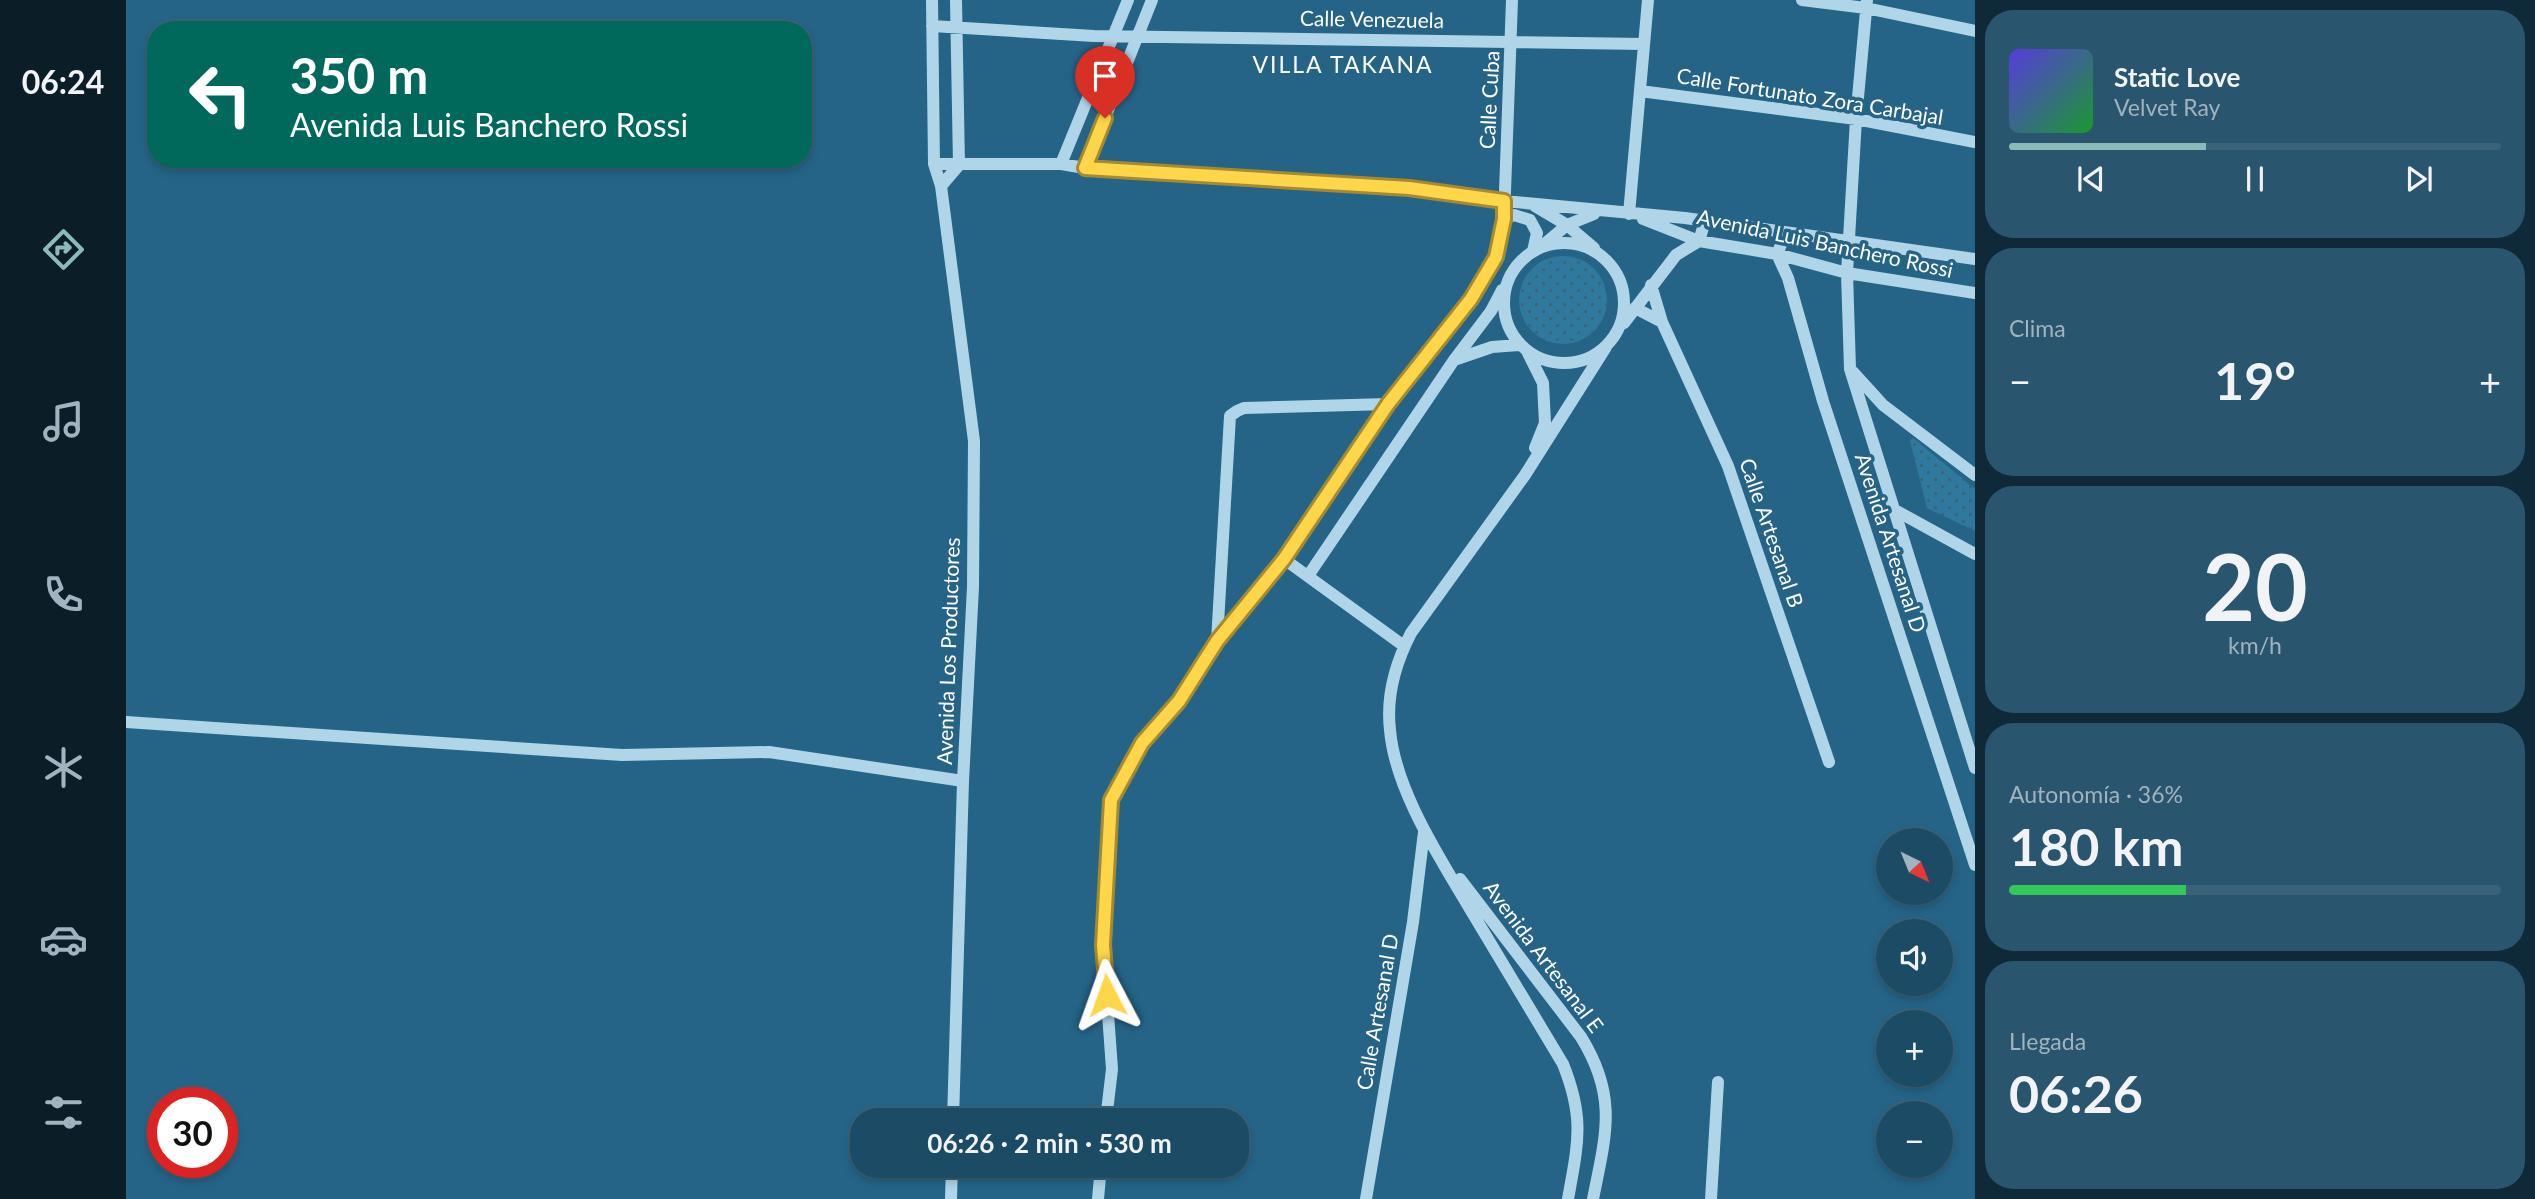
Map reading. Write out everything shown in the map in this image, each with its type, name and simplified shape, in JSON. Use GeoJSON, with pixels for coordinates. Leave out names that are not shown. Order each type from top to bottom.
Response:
{"type":"FeatureCollection","features":[{"type":"Feature","properties":{"kind":"street","name":"Avenida Los Productores"},"geometry":{"type":"LineString","coordinates":[[932,0],[934,164],[941,186],[974,441],[973,587],[963,781],[953,1108]]}},
{"type":"Feature","properties":{"kind":"street"},"geometry":{"type":"LineString","coordinates":[[941,186],[959,165],[956,0]]}},
{"type":"Feature","properties":{"kind":"street"},"geometry":{"type":"LineString","coordinates":[[1061,164],[1128,0]]}},
{"type":"Feature","properties":{"kind":"street"},"geometry":{"type":"LineString","coordinates":[[1085,168],[1152,0]]}},
{"type":"Feature","properties":{"kind":"street","name":"Calle Cuba"},"geometry":{"type":"LineString","coordinates":[[1107,1108],[1112,1069],[1103,945],[1111,800],[1142,743],[1179,701],[1217,641],[1284,559],[1388,404],[1471,299],[1496,257],[1504,219],[1512,0]]}},
{"type":"Feature","properties":{"kind":"street"},"geometry":{"type":"LineString","coordinates":[[1629,214],[1648,0]]}},
{"type":"Feature","properties":{"kind":"street"},"geometry":{"type":"LineString","coordinates":[[1802,0],[1866,4],[1975,31]]}},
{"type":"Feature","properties":{"kind":"street","name":"Avenida Artesanal D"},"geometry":{"type":"LineString","coordinates":[[1866,4],[1847,273],[1850,369],[1975,768]]}},
{"type":"Feature","properties":{"kind":"street","name":"Calle Venezuela"},"geometry":{"type":"LineString","coordinates":[[932,26],[1113,36],[1644,44]]}},
{"type":"Feature","properties":{"kind":"street","name":"Calle Fortunato Zora Carbajal"},"geometry":{"type":"LineString","coordinates":[[1640,91],[1856,119],[1975,142]]}},
{"type":"Feature","properties":{"kind":"street","name":"Avenida Luis Banchero Rossi"},"geometry":{"type":"LineString","coordinates":[[934,164],[1061,164],[1085,168],[1409,188],[1504,201],[1705,221],[1975,258]]}},
{"type":"Feature","properties":{"kind":"street"},"geometry":{"type":"LineString","coordinates":[[1504,201],[1530,220],[1537,233],[1537,249]]}},
{"type":"Feature","properties":{"kind":"street"},"geometry":{"type":"LineString","coordinates":[[1531,204],[1567,225],[1612,266],[1621,281],[1625,298],[1624,315],[1618,331]]}},
{"type":"Feature","properties":{"kind":"street"},"geometry":{"type":"LineString","coordinates":[[1308,576],[1454,360],[1491,311],[1518,264],[1556,231],[1581,217],[1605,211]]}},
{"type":"Feature","properties":{"kind":"street","name":"Avenida Luis Banchero Rossi"},"geometry":{"type":"LineString","coordinates":[[1629,214],[1699,240],[1777,254],[1847,273],[1975,293]]}},
{"type":"Feature","properties":{"kind":"street"},"geometry":{"type":"LineString","coordinates":[[1504,219],[1514,215],[1530,220]]}},
{"type":"Feature","properties":{"kind":"street"},"geometry":{"type":"LineString","coordinates":[[1525,475],[1606,347],[1676,255],[1699,240],[1705,221]]}},
{"type":"Feature","properties":{"kind":"street"},"geometry":{"type":"LineString","coordinates":[[1777,254],[1786,233]]}},
{"type":"Feature","properties":{"kind":"street"},"geometry":{"type":"LineString","coordinates":[[1537,249],[1555,243],[1571,243],[1599,254]]}},
{"type":"Feature","properties":{"kind":"street","name":"Avenida Artesanal D"},"geometry":{"type":"LineString","coordinates":[[1777,254],[1788,278],[1823,401],[1971,838],[1975,866]]}},
{"type":"Feature","properties":{"kind":"street"},"geometry":{"type":"LineString","coordinates":[[1508,281],[1504,314],[1510,331],[1523,348],[1542,383],[1545,423],[1525,475]]}},
{"type":"Feature","properties":{"kind":"street","name":"Calle Artesanal B"},"geometry":{"type":"LineString","coordinates":[[1651,285],[1662,322],[1728,466],[1829,762]]}},
{"type":"Feature","properties":{"kind":"street"},"geometry":{"type":"LineString","coordinates":[[1635,308],[1662,322]]}},
{"type":"Feature","properties":{"kind":"street"},"geometry":{"type":"LineString","coordinates":[[1454,360],[1492,347],[1523,348],[1542,360],[1567,363],[1592,357],[1606,347]]}},
{"type":"Feature","properties":{"kind":"street"},"geometry":{"type":"LineString","coordinates":[[1850,369],[1883,405],[1975,475]]}},
{"type":"Feature","properties":{"kind":"street"},"geometry":{"type":"LineString","coordinates":[[1217,641],[1230,416],[1244,408],[1388,404]]}},
{"type":"Feature","properties":{"kind":"street","name":"Avenida Artesanal E"},"geometry":{"type":"LineString","coordinates":[[1525,475],[1419,621],[1404,646],[1390,695],[1390,731],[1392,750],[1424,832],[1563,1064],[1570,1083],[1579,1140],[1567,1199]]}},
{"type":"Feature","properties":{"kind":"street"},"geometry":{"type":"LineString","coordinates":[[1893,509],[1975,554]]}},
{"type":"Feature","properties":{"kind":"street"},"geometry":{"type":"LineString","coordinates":[[1284,559],[1404,646]]}},
{"type":"Feature","properties":{"kind":"street"},"geometry":{"type":"LineString","coordinates":[[126,722],[622,755],[769,752],[963,781]]}},
{"type":"Feature","properties":{"kind":"street","name":"Avenida Artesanal E"},"geometry":{"type":"LineString","coordinates":[[1424,832],[1581,1037],[1597,1065],[1607,1115],[1606,1133],[1592,1199]]}},
{"type":"Feature","properties":{"kind":"street","name":"Calle Artesanal D"},"geometry":{"type":"LineString","coordinates":[[1366,1199],[1413,922],[1424,832]]}},
{"type":"Feature","properties":{"kind":"street"},"geometry":{"type":"LineString","coordinates":[[1711,1199],[1718,1082]]}},
{"type":"Feature","properties":{"kind":"street"},"geometry":{"type":"LineString","coordinates":[[951,1178],[951,1199]]}},
{"type":"Feature","properties":{"kind":"street"},"geometry":{"type":"LineString","coordinates":[[1098,1199],[1100,1178]]}},
{"type":"Feature","properties":{"kind":"shaded area"},"geometry":{"type":"Polygon","coordinates":[[[1563,256],[1580,259],[1594,269],[1604,283],[1607,300],[1604,317],[1594,331],[1580,341],[1563,344],[1546,341],[1532,331],[1522,317],[1519,300],[1522,283],[1532,269],[1546,259],[1563,256]]]}},
{"type":"Feature","properties":{"kind":"shaded area"},"geometry":{"type":"Polygon","coordinates":[[[1913,438],[1975,489],[1975,531],[1927,508],[1910,441],[1913,438]]]}},
{"type":"Feature","properties":{"kind":"district","name":"VILLA TAKANA"},"geometry":{"type":"Point","coordinates":[1343,65]}},
{"type":"Feature","properties":{"kind":"route"},"geometry":{"type":"LineString","coordinates":[[1105,118],[1085,168],[1409,188],[1504,201],[1504,219],[1496,257],[1471,299],[1388,404],[1284,559],[1217,641],[1179,701],[1142,743],[1111,800],[1103,945],[1107,995]]}}]}
